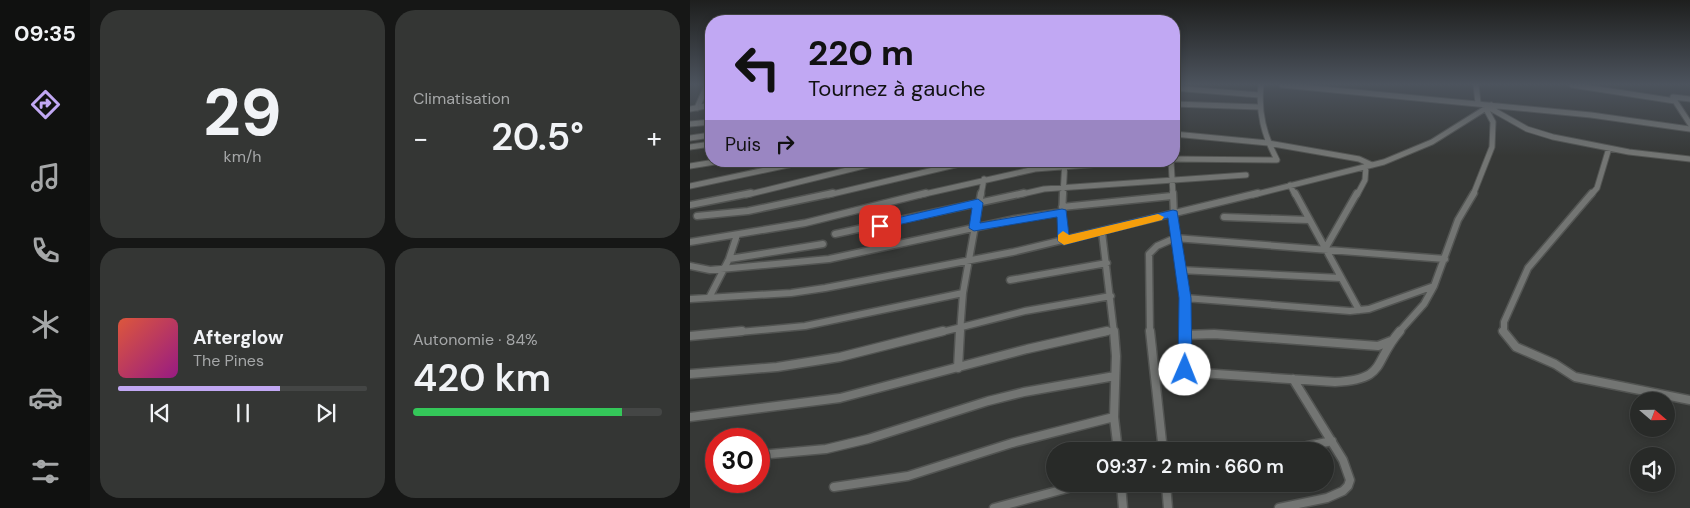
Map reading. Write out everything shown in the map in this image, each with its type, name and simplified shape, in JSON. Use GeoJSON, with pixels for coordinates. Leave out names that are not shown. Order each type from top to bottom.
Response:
{"type":"FeatureCollection","features":[{"type":"Feature","properties":{"kind":"street"},"geometry":{"type":"LineString","coordinates":[[1180,160],[1277,160],[1268,143],[1259,109]]}},
{"type":"Feature","properties":{"kind":"street"},"geometry":{"type":"LineString","coordinates":[[690,299],[792,293],[968,261],[1102,232],[1369,165],[1432,142],[1486,109]]}},
{"type":"Feature","properties":{"kind":"street"},"geometry":{"type":"LineString","coordinates":[[1173,167],[1172,196],[1175,238],[1185,298],[1185,370],[1187,373],[1335,382],[1354,381],[1368,376],[1378,368],[1391,341],[1424,304],[1434,286],[1458,220],[1477,188],[1492,147],[1492,118],[1489,109]]}},
{"type":"Feature","properties":{"kind":"street"},"geometry":{"type":"LineString","coordinates":[[1492,109],[1527,128],[1553,137],[1646,155],[1690,159]]}},
{"type":"Feature","properties":{"kind":"street"},"geometry":{"type":"LineString","coordinates":[[1511,109],[1592,115],[1690,129]]}},
{"type":"Feature","properties":{"kind":"street"},"geometry":{"type":"LineString","coordinates":[[1679,109],[1690,124]]}},
{"type":"Feature","properties":{"kind":"street"},"geometry":{"type":"LineString","coordinates":[[690,124],[705,123]]}},
{"type":"Feature","properties":{"kind":"street"},"geometry":{"type":"LineString","coordinates":[[1180,135],[1268,143],[1358,159],[1369,165]]}},
{"type":"Feature","properties":{"kind":"street"},"geometry":{"type":"LineString","coordinates":[[690,138],[705,136]]}},
{"type":"Feature","properties":{"kind":"street"},"geometry":{"type":"LineString","coordinates":[[690,147],[705,145]]}},
{"type":"Feature","properties":{"kind":"street"},"geometry":{"type":"LineString","coordinates":[[1609,148],[1597,188],[1528,268],[1504,322],[1503,332],[1516,347],[1555,364],[1574,376],[1690,400]]}},
{"type":"Feature","properties":{"kind":"street"},"geometry":{"type":"LineString","coordinates":[[690,166],[705,164]]}},
{"type":"Feature","properties":{"kind":"street"},"geometry":{"type":"LineString","coordinates":[[1325,249],[1365,180],[1369,165]]}},
{"type":"Feature","properties":{"kind":"street"},"geometry":{"type":"LineString","coordinates":[[690,186],[779,167]]}},
{"type":"Feature","properties":{"kind":"street"},"geometry":{"type":"LineString","coordinates":[[690,205],[736,197],[859,167]]}},
{"type":"Feature","properties":{"kind":"street"},"geometry":{"type":"LineString","coordinates":[[697,216],[748,211],[791,203],[946,167]]}},
{"type":"Feature","properties":{"kind":"street"},"geometry":{"type":"LineString","coordinates":[[690,242],[805,224],[984,179],[1047,167]]}},
{"type":"Feature","properties":{"kind":"street"},"geometry":{"type":"LineString","coordinates":[[1064,241],[1062,210],[1065,167]]}},
{"type":"Feature","properties":{"kind":"street"},"geometry":{"type":"LineString","coordinates":[[835,234],[1044,188],[1246,175]]}},
{"type":"Feature","properties":{"kind":"street"},"geometry":{"type":"LineString","coordinates":[[958,368],[959,328],[963,293],[978,203],[984,179]]}},
{"type":"Feature","properties":{"kind":"street"},"geometry":{"type":"LineString","coordinates":[[1290,185],[1359,310]]}},
{"type":"Feature","properties":{"kind":"street"},"geometry":{"type":"LineString","coordinates":[[690,266],[706,270],[829,259],[1062,210],[1172,196]]}},
{"type":"Feature","properties":{"kind":"street"},"geometry":{"type":"LineString","coordinates":[[1224,217],[1309,220]]}},
{"type":"Feature","properties":{"kind":"street"},"geometry":{"type":"LineString","coordinates":[[1102,232],[1114,330],[1114,417],[1117,442]]}},
{"type":"Feature","properties":{"kind":"street"},"geometry":{"type":"LineString","coordinates":[[709,298],[724,269],[737,235]]}},
{"type":"Feature","properties":{"kind":"street"},"geometry":{"type":"LineString","coordinates":[[1162,442],[1150,337],[1149,254],[1156,246],[1175,238],[1444,259]]}},
{"type":"Feature","properties":{"kind":"street"},"geometry":{"type":"LineString","coordinates":[[728,259],[823,244]]}},
{"type":"Feature","properties":{"kind":"street"},"geometry":{"type":"LineString","coordinates":[[1010,280],[1107,263]]}},
{"type":"Feature","properties":{"kind":"street"},"geometry":{"type":"LineString","coordinates":[[1180,270],[1341,278]]}},
{"type":"Feature","properties":{"kind":"street"},"geometry":{"type":"LineString","coordinates":[[1185,298],[1350,311],[1369,309],[1434,286]]}},
{"type":"Feature","properties":{"kind":"street"},"geometry":{"type":"LineString","coordinates":[[690,336],[805,326],[963,293]]}},
{"type":"Feature","properties":{"kind":"street"},"geometry":{"type":"LineString","coordinates":[[690,374],[778,367],[840,357],[1025,311],[1111,296]]}},
{"type":"Feature","properties":{"kind":"street"},"geometry":{"type":"LineString","coordinates":[[690,417],[840,398],[1027,349],[1114,330]]}},
{"type":"Feature","properties":{"kind":"street"},"geometry":{"type":"LineString","coordinates":[[1185,335],[1214,334],[1378,346],[1391,341]]}},
{"type":"Feature","properties":{"kind":"street"},"geometry":{"type":"LineString","coordinates":[[770,454],[826,450],[868,439],[988,401],[1024,392],[1115,376]]}},
{"type":"Feature","properties":{"kind":"street"},"geometry":{"type":"LineString","coordinates":[[1279,508],[1327,497],[1344,490],[1349,485],[1350,479],[1343,459],[1293,379]]}},
{"type":"Feature","properties":{"kind":"street"},"geometry":{"type":"LineString","coordinates":[[834,487],[908,476],[1012,443],[1114,417]]}},
{"type":"Feature","properties":{"kind":"street"},"geometry":{"type":"LineString","coordinates":[[1327,442],[1332,441]]}},
{"type":"Feature","properties":{"kind":"street"},"geometry":{"type":"LineString","coordinates":[[994,508],[1053,492]]}},
{"type":"Feature","properties":{"kind":"street"},"geometry":{"type":"LineString","coordinates":[[1122,492],[1123,508]]}},
{"type":"Feature","properties":{"kind":"street"},"geometry":{"type":"LineString","coordinates":[[1167,492],[1168,508]]}},
{"type":"Feature","properties":{"kind":"slow traffic"},"geometry":{"type":"LineString","coordinates":[[1063,235],[1064,241],[1158,217]]}},
{"type":"Feature","properties":{"kind":"route"},"geometry":{"type":"LineString","coordinates":[[880,226],[978,203],[974,228],[1015,219],[1062,212],[1064,241],[1173,214],[1185,298],[1185,370]]}}]}
